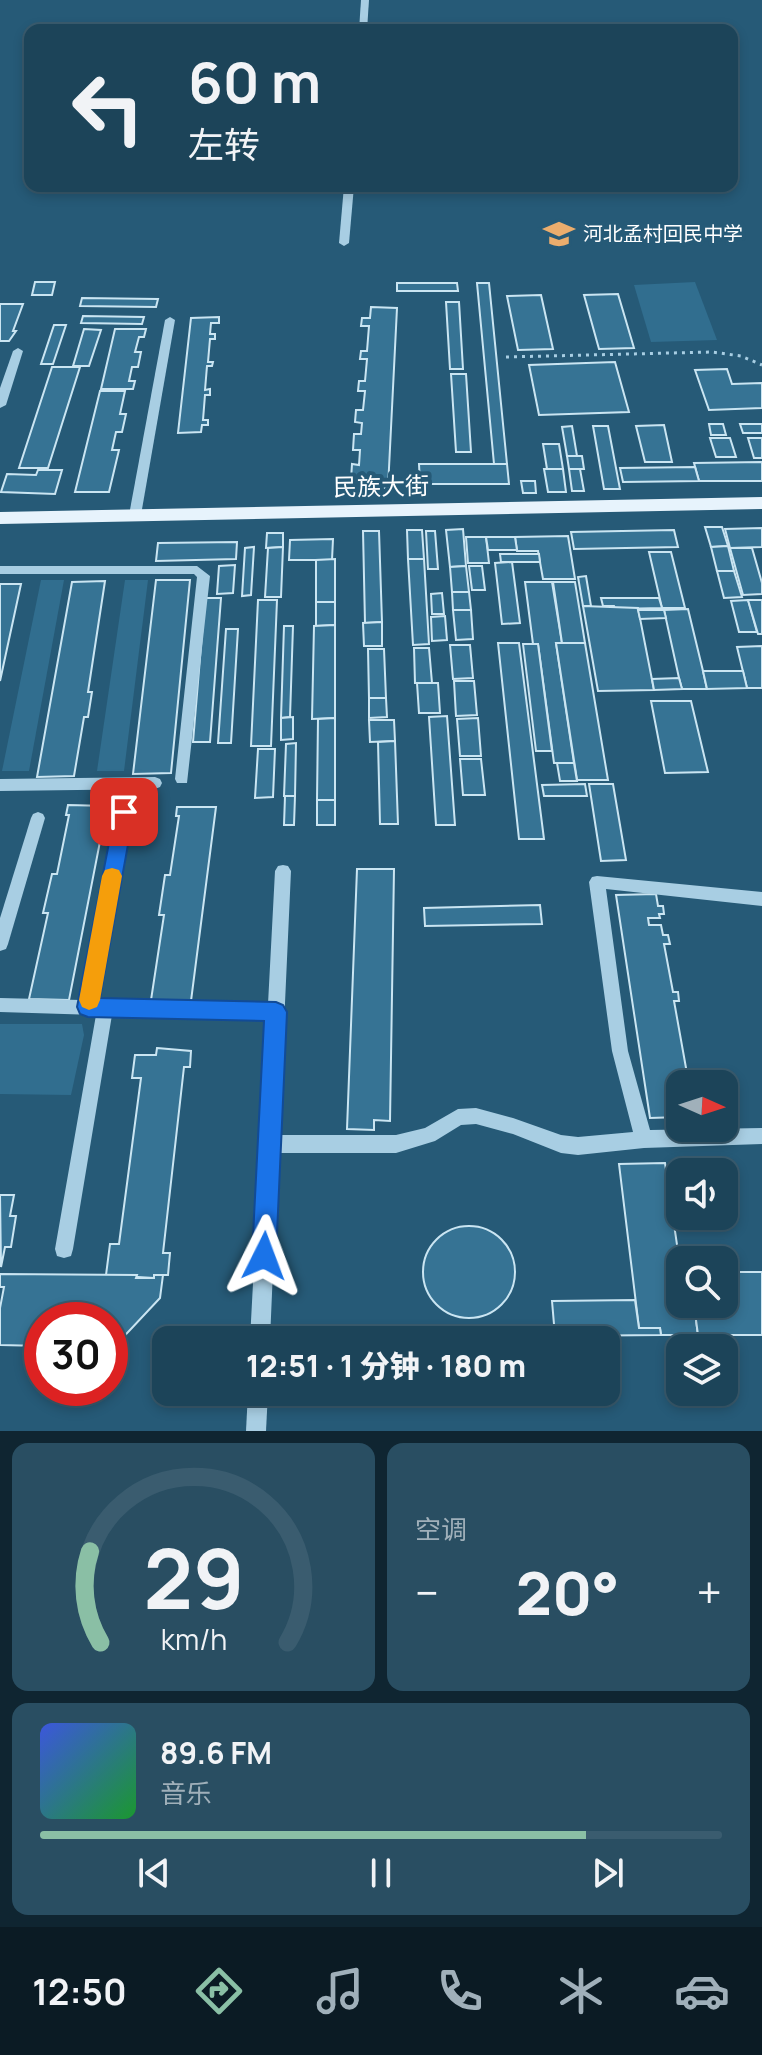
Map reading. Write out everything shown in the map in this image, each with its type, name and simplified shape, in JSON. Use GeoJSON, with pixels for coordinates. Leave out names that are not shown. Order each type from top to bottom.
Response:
{"type":"FeatureCollection","features":[{"type":"Feature","properties":{"kind":"main road","name":"民族大街"},"geometry":{"type":"LineString","coordinates":[[0,518],[762,503]]}},
{"type":"Feature","properties":{"kind":"street"},"geometry":{"type":"LineString","coordinates":[[363,24],[365,0]]}},
{"type":"Feature","properties":{"kind":"street"},"geometry":{"type":"LineString","coordinates":[[344,243],[348,192]]}},
{"type":"Feature","properties":{"kind":"street"},"geometry":{"type":"LineString","coordinates":[[135,515],[170,320]]}},
{"type":"Feature","properties":{"kind":"street"},"geometry":{"type":"LineString","coordinates":[[0,405],[18,351]]}},
{"type":"Feature","properties":{"kind":"street"},"geometry":{"type":"LineString","coordinates":[[0,570],[197,570],[204,576],[182,779]]}},
{"type":"Feature","properties":{"kind":"street"},"geometry":{"type":"LineString","coordinates":[[0,785],[155,783]]}},
{"type":"Feature","properties":{"kind":"street"},"geometry":{"type":"LineString","coordinates":[[64,1249],[124,812]]}},
{"type":"Feature","properties":{"kind":"street"},"geometry":{"type":"LineString","coordinates":[[0,944],[38,818]]}},
{"type":"Feature","properties":{"kind":"street"},"geometry":{"type":"LineString","coordinates":[[261,1326],[283,871]]}},
{"type":"Feature","properties":{"kind":"street"},"geometry":{"type":"LineString","coordinates":[[644,1139],[620,1051],[597,882],[762,899]]}},
{"type":"Feature","properties":{"kind":"street"},"geometry":{"type":"LineString","coordinates":[[0,1005],[276,1012]]}},
{"type":"Feature","properties":{"kind":"street"},"geometry":{"type":"LineString","coordinates":[[270,1144],[396,1144],[429,1135],[458,1117],[476,1116],[561,1144],[578,1146],[644,1139],[762,1136]]}},
{"type":"Feature","properties":{"kind":"street"},"geometry":{"type":"LineString","coordinates":[[256,1431],[257,1406]]}},
{"type":"Feature","properties":{"kind":"path"},"geometry":{"type":"LineString","coordinates":[[506,357],[712,352],[741,356],[762,365]]}},
{"type":"Feature","properties":{"kind":"shaded area"},"geometry":{"type":"Polygon","coordinates":[[[695,282],[717,340],[651,342],[634,285],[695,282]]]}},
{"type":"Feature","properties":{"kind":"shaded area"},"geometry":{"type":"Polygon","coordinates":[[[41,580],[64,580],[29,771],[2,771],[41,580]]]}},
{"type":"Feature","properties":{"kind":"shaded area"},"geometry":{"type":"Polygon","coordinates":[[[125,580],[148,580],[124,771],[97,771],[125,580]]]}},
{"type":"Feature","properties":{"kind":"shaded area"},"geometry":{"type":"Polygon","coordinates":[[[0,1024],[82,1024],[84,1035],[71,1095],[0,1094],[0,1024]]]}},
{"type":"Feature","properties":{"kind":"building"},"geometry":{"type":"Polygon","coordinates":[[[35,282],[55,282],[52,295],[32,295],[35,282]]]}},
{"type":"Feature","properties":{"kind":"building"},"geometry":{"type":"Polygon","coordinates":[[[397,283],[457,283],[458,291],[397,291],[397,283]]]}},
{"type":"Feature","properties":{"kind":"building"},"geometry":{"type":"Polygon","coordinates":[[[477,283],[489,283],[507,464],[494,464],[477,283]]]}},
{"type":"Feature","properties":{"kind":"building"},"geometry":{"type":"Polygon","coordinates":[[[618,294],[634,348],[599,349],[584,295],[618,294]]]}},
{"type":"Feature","properties":{"kind":"building"},"geometry":{"type":"Polygon","coordinates":[[[541,295],[553,349],[518,350],[507,296],[541,295]]]}},
{"type":"Feature","properties":{"kind":"building"},"geometry":{"type":"Polygon","coordinates":[[[82,298],[158,299],[156,307],[80,306],[82,298]]]}},
{"type":"Feature","properties":{"kind":"building"},"geometry":{"type":"Polygon","coordinates":[[[446,302],[459,302],[463,369],[450,369],[446,302]]]}},
{"type":"Feature","properties":{"kind":"building"},"geometry":{"type":"Polygon","coordinates":[[[0,304],[23,304],[13,331],[16,331],[9,341],[0,341],[0,304]]]}},
{"type":"Feature","properties":{"kind":"building"},"geometry":{"type":"Polygon","coordinates":[[[371,307],[397,308],[388,488],[358,487],[358,480],[351,480],[352,464],[359,465],[360,450],[353,450],[354,434],[361,434],[362,423],[355,422],[356,410],[363,410],[365,391],[358,391],[359,381],[365,381],[367,359],[360,359],[361,351],[367,351],[369,326],[361,326],[362,318],[370,318],[371,307]]]}},
{"type":"Feature","properties":{"kind":"building"},"geometry":{"type":"Polygon","coordinates":[[[83,316],[144,317],[142,324],[81,323],[83,316]]]}},
{"type":"Feature","properties":{"kind":"building"},"geometry":{"type":"Polygon","coordinates":[[[219,317],[219,323],[211,323],[210,334],[215,334],[215,339],[210,339],[208,362],[213,362],[212,366],[207,366],[205,390],[210,389],[210,395],[205,395],[203,420],[208,420],[208,425],[202,425],[201,432],[178,433],[191,318],[219,317]]]}},
{"type":"Feature","properties":{"kind":"building"},"geometry":{"type":"Polygon","coordinates":[[[54,325],[66,325],[53,364],[41,364],[54,325]]]}},
{"type":"Feature","properties":{"kind":"building"},"geometry":{"type":"Polygon","coordinates":[[[84,329],[101,330],[89,366],[73,366],[84,329]]]}},
{"type":"Feature","properties":{"kind":"building"},"geometry":{"type":"Polygon","coordinates":[[[115,329],[146,329],[144,337],[139,337],[135,352],[141,352],[138,367],[132,367],[129,381],[135,381],[133,389],[101,389],[115,329]]]}},
{"type":"Feature","properties":{"kind":"building"},"geometry":{"type":"Polygon","coordinates":[[[615,362],[629,412],[539,415],[529,365],[615,362]]]}},
{"type":"Feature","properties":{"kind":"building"},"geometry":{"type":"Polygon","coordinates":[[[52,367],[80,367],[48,468],[19,468],[52,367]]]}},
{"type":"Feature","properties":{"kind":"building"},"geometry":{"type":"Polygon","coordinates":[[[727,369],[732,384],[762,383],[762,408],[709,410],[695,370],[727,369]]]}},
{"type":"Feature","properties":{"kind":"building"},"geometry":{"type":"Polygon","coordinates":[[[451,374],[466,374],[471,452],[456,452],[451,374]]]}},
{"type":"Feature","properties":{"kind":"building"},"geometry":{"type":"Polygon","coordinates":[[[100,391],[125,391],[120,414],[126,414],[122,432],[116,432],[112,450],[119,450],[109,492],[75,492],[100,391]]]}},
{"type":"Feature","properties":{"kind":"building"},"geometry":{"type":"Polygon","coordinates":[[[709,424],[723,424],[726,435],[711,435],[709,424]]]}},
{"type":"Feature","properties":{"kind":"building"},"geometry":{"type":"Polygon","coordinates":[[[740,424],[762,424],[762,433],[743,433],[740,424]]]}},
{"type":"Feature","properties":{"kind":"building"},"geometry":{"type":"Polygon","coordinates":[[[664,425],[672,462],[645,462],[636,426],[664,425]]]}},
{"type":"Feature","properties":{"kind":"building"},"geometry":{"type":"Polygon","coordinates":[[[572,426],[577,456],[567,456],[562,427],[572,426]]]}},
{"type":"Feature","properties":{"kind":"building"},"geometry":{"type":"Polygon","coordinates":[[[593,426],[608,426],[620,489],[604,489],[593,426]]]}},
{"type":"Feature","properties":{"kind":"building"},"geometry":{"type":"Polygon","coordinates":[[[710,438],[730,438],[736,457],[716,457],[710,438]]]}},
{"type":"Feature","properties":{"kind":"building"},"geometry":{"type":"Polygon","coordinates":[[[748,438],[762,438],[762,458],[754,458],[748,438]]]}},
{"type":"Feature","properties":{"kind":"building"},"geometry":{"type":"Polygon","coordinates":[[[543,444],[559,444],[563,469],[547,469],[543,444]]]}},
{"type":"Feature","properties":{"kind":"building"},"geometry":{"type":"Polygon","coordinates":[[[567,456],[582,456],[584,469],[569,469],[567,456]]]}},
{"type":"Feature","properties":{"kind":"building"},"geometry":{"type":"Polygon","coordinates":[[[762,462],[762,481],[699,481],[694,463],[762,462]]]}},
{"type":"Feature","properties":{"kind":"building"},"geometry":{"type":"Polygon","coordinates":[[[419,464],[507,464],[509,484],[420,484],[419,464]]]}},
{"type":"Feature","properties":{"kind":"building"},"geometry":{"type":"Polygon","coordinates":[[[695,467],[699,481],[623,482],[620,468],[695,467]]]}},
{"type":"Feature","properties":{"kind":"building"},"geometry":{"type":"Polygon","coordinates":[[[544,469],[563,469],[566,492],[548,492],[544,469]]]}},
{"type":"Feature","properties":{"kind":"building"},"geometry":{"type":"Polygon","coordinates":[[[569,469],[580,469],[584,491],[572,491],[569,469]]]}},
{"type":"Feature","properties":{"kind":"building"},"geometry":{"type":"Polygon","coordinates":[[[38,470],[62,470],[55,494],[1,492],[7,474],[36,475],[38,470]]]}},
{"type":"Feature","properties":{"kind":"building"},"geometry":{"type":"Polygon","coordinates":[[[521,481],[535,481],[536,493],[523,493],[521,481]]]}},
{"type":"Feature","properties":{"kind":"building"},"geometry":{"type":"Polygon","coordinates":[[[705,527],[722,527],[728,546],[711,547],[705,527]]]}},
{"type":"Feature","properties":{"kind":"building"},"geometry":{"type":"Polygon","coordinates":[[[762,528],[762,547],[730,548],[725,529],[762,528]]]}},
{"type":"Feature","properties":{"kind":"building"},"geometry":{"type":"Polygon","coordinates":[[[463,529],[466,566],[450,567],[446,530],[463,529]]]}},
{"type":"Feature","properties":{"kind":"building"},"geometry":{"type":"Polygon","coordinates":[[[407,530],[422,530],[424,559],[408,559],[407,530]]]}},
{"type":"Feature","properties":{"kind":"building"},"geometry":{"type":"Polygon","coordinates":[[[674,530],[678,547],[574,549],[571,532],[674,530]]]}},
{"type":"Feature","properties":{"kind":"building"},"geometry":{"type":"Polygon","coordinates":[[[363,531],[379,531],[382,622],[365,623],[363,531]]]}},
{"type":"Feature","properties":{"kind":"building"},"geometry":{"type":"Polygon","coordinates":[[[426,531],[435,531],[438,569],[428,569],[426,531]]]}},
{"type":"Feature","properties":{"kind":"building"},"geometry":{"type":"Polygon","coordinates":[[[267,533],[283,533],[283,547],[266,548],[267,533]]]}},
{"type":"Feature","properties":{"kind":"building"},"geometry":{"type":"Polygon","coordinates":[[[568,536],[575,579],[543,579],[538,551],[517,551],[515,537],[568,536]]]}},
{"type":"Feature","properties":{"kind":"building"},"geometry":{"type":"Polygon","coordinates":[[[466,537],[486,537],[489,563],[468,563],[466,537]]]}},
{"type":"Feature","properties":{"kind":"building"},"geometry":{"type":"Polygon","coordinates":[[[486,537],[515,537],[517,550],[488,550],[486,537]]]}},
{"type":"Feature","properties":{"kind":"building"},"geometry":{"type":"Polygon","coordinates":[[[333,539],[332,560],[289,560],[290,540],[333,539]]]}},
{"type":"Feature","properties":{"kind":"building"},"geometry":{"type":"Polygon","coordinates":[[[237,542],[236,559],[156,561],[158,543],[237,542]]]}},
{"type":"Feature","properties":{"kind":"building"},"geometry":{"type":"Polygon","coordinates":[[[728,546],[734,571],[717,571],[711,547],[728,546]]]}},
{"type":"Feature","properties":{"kind":"building"},"geometry":{"type":"Polygon","coordinates":[[[254,547],[251,595],[242,596],[245,548],[254,547]]]}},
{"type":"Feature","properties":{"kind":"building"},"geometry":{"type":"Polygon","coordinates":[[[283,547],[281,597],[265,597],[268,548],[283,547]]]}},
{"type":"Feature","properties":{"kind":"building"},"geometry":{"type":"Polygon","coordinates":[[[730,548],[752,548],[762,594],[743,595],[730,548]]]}},
{"type":"Feature","properties":{"kind":"building"},"geometry":{"type":"Polygon","coordinates":[[[649,552],[671,552],[685,608],[662,608],[649,552]]]}},
{"type":"Feature","properties":{"kind":"building"},"geometry":{"type":"Polygon","coordinates":[[[500,554],[539,554],[540,562],[501,562],[500,554]]]}},
{"type":"Feature","properties":{"kind":"building"},"geometry":{"type":"Polygon","coordinates":[[[335,559],[335,602],[316,602],[316,560],[335,559]]]}},
{"type":"Feature","properties":{"kind":"building"},"geometry":{"type":"Polygon","coordinates":[[[408,559],[424,559],[429,644],[413,645],[408,559]]]}},
{"type":"Feature","properties":{"kind":"building"},"geometry":{"type":"Polygon","coordinates":[[[512,562],[520,623],[502,624],[495,563],[512,562]]]}},
{"type":"Feature","properties":{"kind":"building"},"geometry":{"type":"Polygon","coordinates":[[[235,565],[233,593],[217,594],[219,566],[235,565]]]}},
{"type":"Feature","properties":{"kind":"building"},"geometry":{"type":"Polygon","coordinates":[[[466,566],[469,592],[452,592],[450,567],[466,566]]]}},
{"type":"Feature","properties":{"kind":"building"},"geometry":{"type":"Polygon","coordinates":[[[469,566],[482,566],[485,590],[472,590],[469,566]]]}},
{"type":"Feature","properties":{"kind":"building"},"geometry":{"type":"Polygon","coordinates":[[[717,571],[734,571],[742,597],[724,598],[717,571]]]}},
{"type":"Feature","properties":{"kind":"building"},"geometry":{"type":"Polygon","coordinates":[[[586,576],[591,606],[583,606],[578,577],[586,576]]]}},
{"type":"Feature","properties":{"kind":"building"},"geometry":{"type":"Polygon","coordinates":[[[156,580],[190,580],[171,773],[133,774],[156,580]]]}},
{"type":"Feature","properties":{"kind":"building"},"geometry":{"type":"Polygon","coordinates":[[[105,581],[88,692],[92,692],[88,717],[84,717],[74,776],[37,777],[72,582],[105,581]]]}},
{"type":"Feature","properties":{"kind":"building"},"geometry":{"type":"Polygon","coordinates":[[[525,582],[552,582],[562,643],[556,643],[574,763],[554,763],[538,644],[533,644],[525,582]]]}},
{"type":"Feature","properties":{"kind":"building"},"geometry":{"type":"Polygon","coordinates":[[[553,582],[575,582],[585,643],[562,643],[553,582]]]}},
{"type":"Feature","properties":{"kind":"building"},"geometry":{"type":"Polygon","coordinates":[[[0,584],[21,584],[0,681],[0,584]]]}},
{"type":"Feature","properties":{"kind":"building"},"geometry":{"type":"Polygon","coordinates":[[[452,592],[469,592],[471,610],[453,610],[452,592]]]}},
{"type":"Feature","properties":{"kind":"building"},"geometry":{"type":"Polygon","coordinates":[[[442,593],[444,614],[432,614],[431,594],[442,593]]]}},
{"type":"Feature","properties":{"kind":"building"},"geometry":{"type":"Polygon","coordinates":[[[205,598],[221,598],[210,742],[193,742],[205,598]]]}},
{"type":"Feature","properties":{"kind":"building"},"geometry":{"type":"Polygon","coordinates":[[[601,598],[659,598],[662,608],[615,609],[614,606],[603,606],[601,598]]]}},
{"type":"Feature","properties":{"kind":"building"},"geometry":{"type":"Polygon","coordinates":[[[258,600],[277,600],[271,746],[251,746],[258,600]]]}},
{"type":"Feature","properties":{"kind":"building"},"geometry":{"type":"Polygon","coordinates":[[[748,600],[757,632],[739,632],[731,601],[748,600]]]}},
{"type":"Feature","properties":{"kind":"building"},"geometry":{"type":"Polygon","coordinates":[[[748,600],[762,600],[762,634],[758,634],[748,600]]]}},
{"type":"Feature","properties":{"kind":"building"},"geometry":{"type":"Polygon","coordinates":[[[316,602],[335,602],[335,625],[316,626],[316,602]]]}},
{"type":"Feature","properties":{"kind":"building"},"geometry":{"type":"Polygon","coordinates":[[[583,606],[638,608],[654,690],[598,691],[583,606]]]}},
{"type":"Feature","properties":{"kind":"building"},"geometry":{"type":"Polygon","coordinates":[[[688,609],[707,689],[682,689],[679,678],[664,610],[688,609]]]}},
{"type":"Feature","properties":{"kind":"building"},"geometry":{"type":"Polygon","coordinates":[[[453,610],[471,610],[473,639],[456,640],[453,610]]]}},
{"type":"Feature","properties":{"kind":"building"},"geometry":{"type":"Polygon","coordinates":[[[638,610],[664,610],[666,618],[640,619],[638,610]]]}},
{"type":"Feature","properties":{"kind":"building"},"geometry":{"type":"Polygon","coordinates":[[[445,616],[447,640],[432,641],[431,617],[445,616]]]}},
{"type":"Feature","properties":{"kind":"building"},"geometry":{"type":"Polygon","coordinates":[[[382,622],[382,646],[364,646],[363,623],[382,622]]]}},
{"type":"Feature","properties":{"kind":"building"},"geometry":{"type":"Polygon","coordinates":[[[335,625],[335,718],[312,719],[314,626],[335,625]]]}},
{"type":"Feature","properties":{"kind":"building"},"geometry":{"type":"Polygon","coordinates":[[[284,626],[293,626],[290,717],[281,718],[284,626]]]}},
{"type":"Feature","properties":{"kind":"building"},"geometry":{"type":"Polygon","coordinates":[[[226,629],[238,629],[231,743],[218,743],[226,629]]]}},
{"type":"Feature","properties":{"kind":"building"},"geometry":{"type":"Polygon","coordinates":[[[498,643],[519,643],[544,839],[519,839],[498,643]]]}},
{"type":"Feature","properties":{"kind":"building"},"geometry":{"type":"Polygon","coordinates":[[[556,643],[585,643],[608,780],[577,780],[556,643]]]}},
{"type":"Feature","properties":{"kind":"building"},"geometry":{"type":"Polygon","coordinates":[[[523,644],[538,644],[552,751],[536,751],[523,644]]]}},
{"type":"Feature","properties":{"kind":"building"},"geometry":{"type":"Polygon","coordinates":[[[450,645],[470,645],[473,678],[453,679],[450,645]]]}},
{"type":"Feature","properties":{"kind":"building"},"geometry":{"type":"Polygon","coordinates":[[[762,646],[762,688],[747,688],[737,647],[762,646]]]}},
{"type":"Feature","properties":{"kind":"building"},"geometry":{"type":"Polygon","coordinates":[[[414,648],[429,648],[432,683],[415,683],[414,648]]]}},
{"type":"Feature","properties":{"kind":"building"},"geometry":{"type":"Polygon","coordinates":[[[368,649],[384,649],[386,698],[369,698],[368,649]]]}},
{"type":"Feature","properties":{"kind":"building"},"geometry":{"type":"Polygon","coordinates":[[[703,671],[743,671],[747,688],[707,689],[703,671]]]}},
{"type":"Feature","properties":{"kind":"building"},"geometry":{"type":"Polygon","coordinates":[[[679,678],[682,689],[654,690],[652,679],[679,678]]]}},
{"type":"Feature","properties":{"kind":"building"},"geometry":{"type":"Polygon","coordinates":[[[454,681],[474,681],[477,715],[456,716],[454,681]]]}},
{"type":"Feature","properties":{"kind":"building"},"geometry":{"type":"Polygon","coordinates":[[[417,683],[438,683],[440,713],[419,713],[417,683]]]}},
{"type":"Feature","properties":{"kind":"building"},"geometry":{"type":"Polygon","coordinates":[[[369,698],[386,698],[387,717],[369,718],[369,698]]]}},
{"type":"Feature","properties":{"kind":"building"},"geometry":{"type":"Polygon","coordinates":[[[651,701],[691,701],[708,772],[665,773],[651,701]]]}},
{"type":"Feature","properties":{"kind":"building"},"geometry":{"type":"Polygon","coordinates":[[[447,716],[455,825],[436,825],[429,717],[447,716]]]}},
{"type":"Feature","properties":{"kind":"building"},"geometry":{"type":"Polygon","coordinates":[[[293,717],[293,739],[281,740],[281,718],[293,717]]]}},
{"type":"Feature","properties":{"kind":"building"},"geometry":{"type":"Polygon","coordinates":[[[335,718],[335,800],[317,800],[318,719],[335,718]]]}},
{"type":"Feature","properties":{"kind":"building"},"geometry":{"type":"Polygon","coordinates":[[[478,718],[481,756],[460,756],[457,719],[478,718]]]}},
{"type":"Feature","properties":{"kind":"building"},"geometry":{"type":"Polygon","coordinates":[[[369,720],[394,720],[395,741],[370,742],[369,720]]]}},
{"type":"Feature","properties":{"kind":"building"},"geometry":{"type":"Polygon","coordinates":[[[395,741],[398,824],[380,824],[378,742],[395,741]]]}},
{"type":"Feature","properties":{"kind":"building"},"geometry":{"type":"Polygon","coordinates":[[[296,743],[295,796],[284,796],[286,744],[296,743]]]}},
{"type":"Feature","properties":{"kind":"building"},"geometry":{"type":"Polygon","coordinates":[[[258,749],[275,749],[273,797],[255,798],[258,749]]]}},
{"type":"Feature","properties":{"kind":"building"},"geometry":{"type":"Polygon","coordinates":[[[460,759],[481,759],[485,795],[463,795],[460,759]]]}},
{"type":"Feature","properties":{"kind":"building"},"geometry":{"type":"Polygon","coordinates":[[[557,763],[574,763],[577,781],[560,781],[557,763]]]}},
{"type":"Feature","properties":{"kind":"building"},"geometry":{"type":"Polygon","coordinates":[[[585,784],[587,796],[544,796],[542,785],[585,784]]]}},
{"type":"Feature","properties":{"kind":"building"},"geometry":{"type":"Polygon","coordinates":[[[589,784],[613,784],[626,860],[601,861],[589,784]]]}},
{"type":"Feature","properties":{"kind":"building"},"geometry":{"type":"Polygon","coordinates":[[[285,796],[295,796],[294,825],[284,825],[285,796]]]}},
{"type":"Feature","properties":{"kind":"building"},"geometry":{"type":"Polygon","coordinates":[[[317,800],[335,800],[335,825],[317,825],[317,800]]]}},
{"type":"Feature","properties":{"kind":"building"},"geometry":{"type":"Polygon","coordinates":[[[68,805],[107,806],[69,1000],[29,999],[48,913],[43,913],[52,874],[57,874],[69,815],[66,815],[68,805]]]}},
{"type":"Feature","properties":{"kind":"building"},"geometry":{"type":"Polygon","coordinates":[[[177,807],[216,807],[191,1001],[151,1000],[164,915],[159,915],[165,875],[170,875],[179,816],[176,816],[177,807]]]}},
{"type":"Feature","properties":{"kind":"building"},"geometry":{"type":"Polygon","coordinates":[[[357,869],[394,869],[390,1121],[374,1120],[374,1130],[347,1129],[357,869]]]}},
{"type":"Feature","properties":{"kind":"building"},"geometry":{"type":"Polygon","coordinates":[[[656,894],[658,906],[663,906],[664,914],[659,914],[660,918],[648,918],[649,925],[661,925],[663,935],[668,935],[670,944],[664,944],[673,992],[678,992],[679,1001],[674,1001],[686,1070],[666,1070],[666,1117],[650,1118],[616,895],[656,894]]]}},
{"type":"Feature","properties":{"kind":"building"},"geometry":{"type":"Polygon","coordinates":[[[540,905],[542,924],[425,926],[424,908],[540,905]]]}},
{"type":"Feature","properties":{"kind":"building"},"geometry":{"type":"Polygon","coordinates":[[[157,1048],[191,1051],[190,1067],[184,1067],[163,1253],[170,1253],[168,1275],[154,1275],[154,1278],[106,1275],[110,1244],[119,1244],[141,1078],[132,1078],[135,1055],[156,1055],[157,1048]]]}},
{"type":"Feature","properties":{"kind":"building"},"geometry":{"type":"Polygon","coordinates":[[[665,1163],[666,1230],[675,1230],[677,1246],[666,1246],[666,1318],[696,1318],[698,1334],[661,1335],[660,1328],[639,1328],[619,1164],[665,1163]]]}},
{"type":"Feature","properties":{"kind":"building"},"geometry":{"type":"Polygon","coordinates":[[[0,1195],[14,1195],[10,1216],[16,1216],[11,1247],[5,1247],[1,1267],[0,1195]]]}},
{"type":"Feature","properties":{"kind":"building"},"geometry":{"type":"Polygon","coordinates":[[[469,1226],[487,1229],[502,1239],[512,1254],[515,1272],[512,1290],[502,1305],[487,1315],[469,1318],[451,1315],[436,1305],[426,1290],[423,1272],[426,1254],[436,1239],[451,1229],[469,1226]]]}},
{"type":"Feature","properties":{"kind":"building"},"geometry":{"type":"Polygon","coordinates":[[[738,1272],[762,1272],[762,1335],[698,1334],[696,1318],[738,1318],[738,1272]]]}},
{"type":"Feature","properties":{"kind":"building"},"geometry":{"type":"Polygon","coordinates":[[[0,1274],[137,1275],[136,1278],[163,1275],[160,1298],[128,1332],[128,1302],[24,1302],[24,1346],[0,1345],[0,1308],[4,1287],[0,1287],[0,1274]]]}},
{"type":"Feature","properties":{"kind":"building"},"geometry":{"type":"Polygon","coordinates":[[[635,1300],[639,1328],[660,1328],[661,1335],[620,1335],[620,1326],[554,1326],[552,1301],[635,1300]]]}},
{"type":"Feature","properties":{"kind":"slow traffic"},"geometry":{"type":"LineString","coordinates":[[89,1000],[112,876]]}},
{"type":"Feature","properties":{"kind":"place","name":"河北孟村回民中学"},"geometry":{"type":"Point","coordinates":[559,234]}},
{"type":"Feature","properties":{"kind":"route"},"geometry":{"type":"LineString","coordinates":[[124,812],[88,1007],[276,1012],[264,1256]]}}]}
